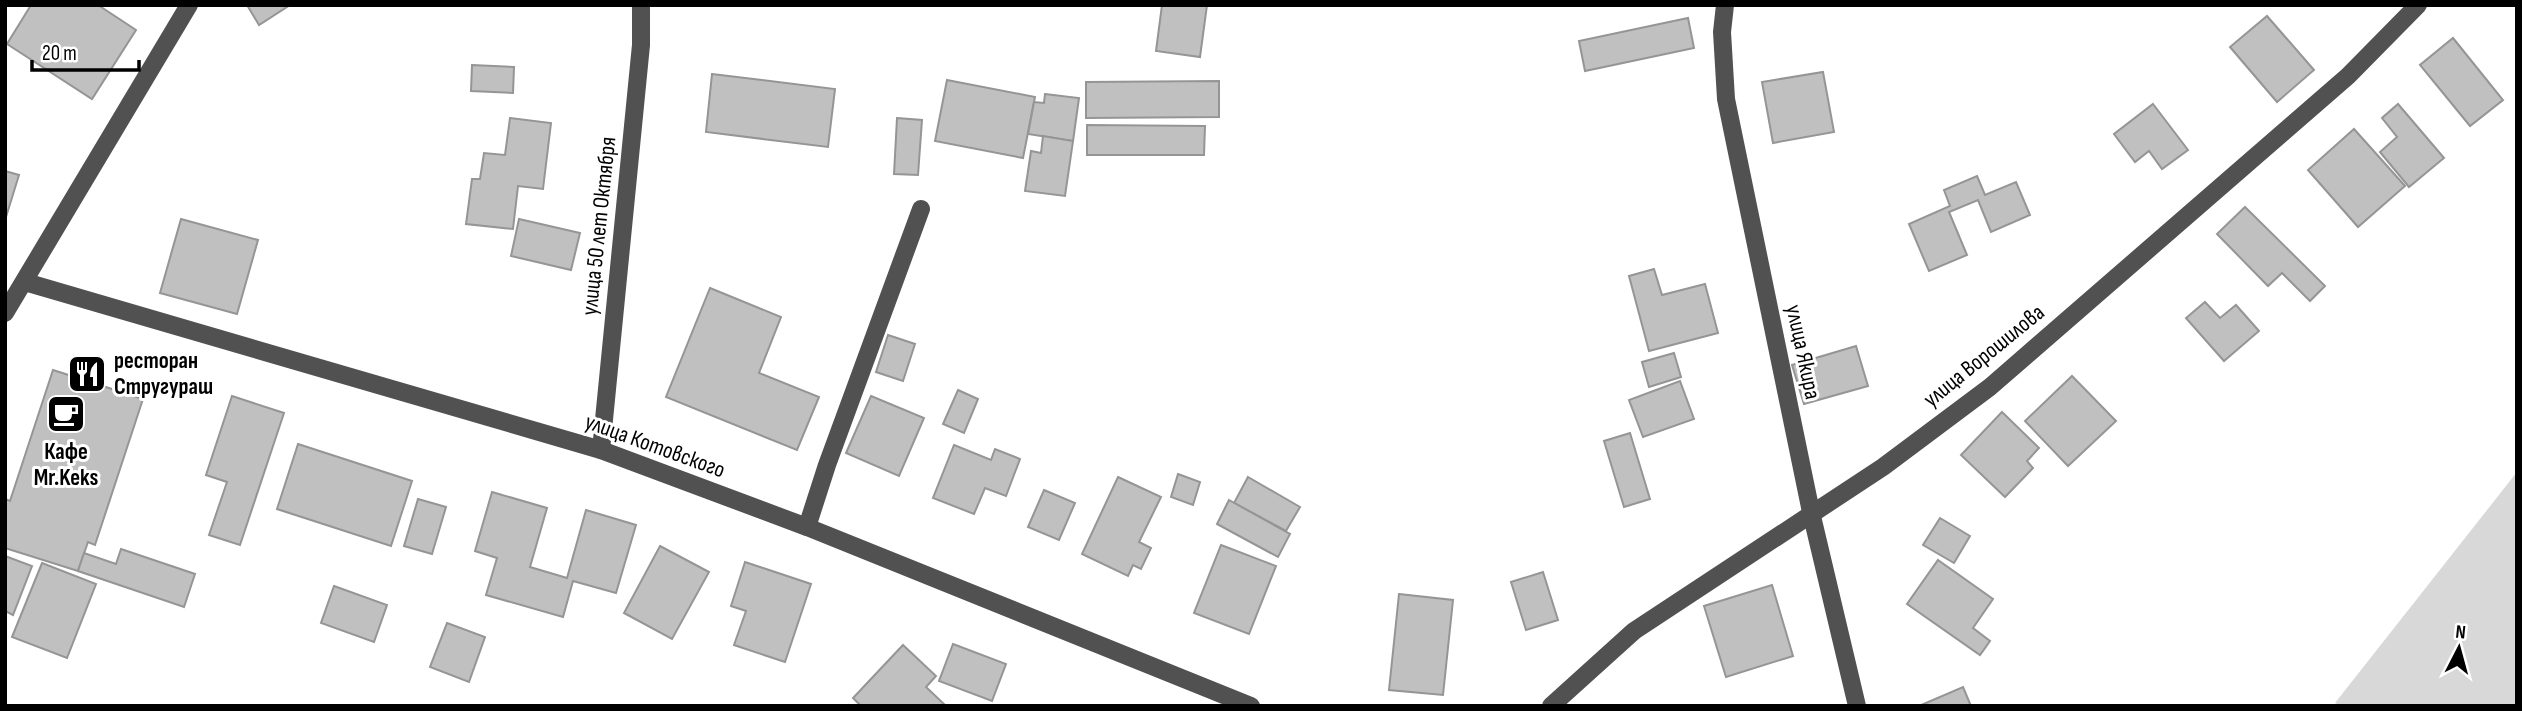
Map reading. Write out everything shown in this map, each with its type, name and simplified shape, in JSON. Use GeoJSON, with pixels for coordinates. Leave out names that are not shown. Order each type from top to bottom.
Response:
{"type":"FeatureCollection","features":[{"type":"Feature","properties":{"kind":"street"},"geometry":{"type":"LineString","coordinates":[[5,313],[189,5]]}},
{"type":"Feature","properties":{"kind":"street","name":"улица 50 лет Октября"},"geometry":{"type":"LineString","coordinates":[[601,450],[641,45],[641,5]]}},
{"type":"Feature","properties":{"kind":"street","name":"улица Якира"},"geometry":{"type":"LineString","coordinates":[[1725,5],[1721,32],[1726,99],[1811,512],[1857,706]]}},
{"type":"Feature","properties":{"kind":"street","name":"улица Ворошилова"},"geometry":{"type":"LineString","coordinates":[[1551,706],[1634,631],[1883,467],[1990,387],[2348,76],[2418,5]]}},
{"type":"Feature","properties":{"kind":"street"},"geometry":{"type":"LineString","coordinates":[[807,527],[827,464],[921,209]]}},
{"type":"Feature","properties":{"kind":"street","name":"улица Котовского"},"geometry":{"type":"LineString","coordinates":[[25,282],[601,450],[807,527],[1251,706]]}},
{"type":"Feature","properties":{"kind":"shaded area"},"geometry":{"type":"Polygon","coordinates":[[[2517,472],[2517,706],[2341,706],[2335,703],[2517,472]]]}},
{"type":"Feature","properties":{"kind":"building"},"geometry":{"type":"Polygon","coordinates":[[[31,5],[98,5],[136,30],[92,99],[7,44],[31,5]]]}},
{"type":"Feature","properties":{"kind":"building"},"geometry":{"type":"Polygon","coordinates":[[[247,5],[290,5],[259,25],[247,5]]]}},
{"type":"Feature","properties":{"kind":"building"},"geometry":{"type":"Polygon","coordinates":[[[1162,5],[1207,5],[1200,57],[1156,51],[1162,5]]]}},
{"type":"Feature","properties":{"kind":"building"},"geometry":{"type":"Polygon","coordinates":[[[2267,16],[2314,70],[2277,102],[2230,47],[2267,16]]]}},
{"type":"Feature","properties":{"kind":"building"},"geometry":{"type":"Polygon","coordinates":[[[1688,18],[1694,48],[1585,71],[1579,41],[1688,18]]]}},
{"type":"Feature","properties":{"kind":"building"},"geometry":{"type":"Polygon","coordinates":[[[2453,38],[2503,100],[2470,126],[2420,65],[2453,38]]]}},
{"type":"Feature","properties":{"kind":"building"},"geometry":{"type":"Polygon","coordinates":[[[472,65],[514,67],[513,93],[471,91],[472,65]]]}},
{"type":"Feature","properties":{"kind":"building"},"geometry":{"type":"Polygon","coordinates":[[[1823,72],[1834,132],[1773,143],[1762,82],[1823,72]]]}},
{"type":"Feature","properties":{"kind":"building"},"geometry":{"type":"Polygon","coordinates":[[[712,74],[835,89],[828,147],[706,132],[712,74]]]}},
{"type":"Feature","properties":{"kind":"building"},"geometry":{"type":"Polygon","coordinates":[[[947,80],[1035,97],[1023,158],[935,141],[947,80]]]}},
{"type":"Feature","properties":{"kind":"building"},"geometry":{"type":"Polygon","coordinates":[[[1219,81],[1219,117],[1086,118],[1086,82],[1219,81]]]}},
{"type":"Feature","properties":{"kind":"building"},"geometry":{"type":"Polygon","coordinates":[[[1045,94],[1079,98],[1073,141],[1028,134],[1034,102],[1044,103],[1045,94]]]}},
{"type":"Feature","properties":{"kind":"building"},"geometry":{"type":"Polygon","coordinates":[[[2153,104],[2188,150],[2162,169],[2149,151],[2135,162],[2114,134],[2153,104]]]}},
{"type":"Feature","properties":{"kind":"building"},"geometry":{"type":"Polygon","coordinates":[[[2398,104],[2444,158],[2409,187],[2380,152],[2397,137],[2382,118],[2398,104]]]}},
{"type":"Feature","properties":{"kind":"building"},"geometry":{"type":"Polygon","coordinates":[[[510,118],[551,123],[543,189],[518,186],[513,229],[466,224],[472,179],[480,179],[484,153],[505,155],[510,118]]]}},
{"type":"Feature","properties":{"kind":"building"},"geometry":{"type":"Polygon","coordinates":[[[897,118],[922,120],[918,175],[894,174],[897,118]]]}},
{"type":"Feature","properties":{"kind":"building"},"geometry":{"type":"Polygon","coordinates":[[[1087,125],[1205,126],[1204,155],[1087,155],[1087,125]]]}},
{"type":"Feature","properties":{"kind":"building"},"geometry":{"type":"Polygon","coordinates":[[[2354,129],[2405,186],[2358,227],[2308,170],[2354,129]]]}},
{"type":"Feature","properties":{"kind":"building"},"geometry":{"type":"Polygon","coordinates":[[[1043,136],[1073,141],[1065,196],[1025,191],[1031,151],[1041,153],[1043,136]]]}},
{"type":"Feature","properties":{"kind":"building"},"geometry":{"type":"Polygon","coordinates":[[[5,171],[19,175],[6,217],[5,217],[5,171]]]}},
{"type":"Feature","properties":{"kind":"building"},"geometry":{"type":"Polygon","coordinates":[[[1977,176],[1985,195],[2016,182],[2030,215],[1991,232],[1978,200],[1949,212],[1967,255],[1929,271],[1909,224],[1950,206],[1944,190],[1977,176]]]}},
{"type":"Feature","properties":{"kind":"building"},"geometry":{"type":"Polygon","coordinates":[[[2245,207],[2325,286],[2310,301],[2282,273],[2268,286],[2217,234],[2245,207]]]}},
{"type":"Feature","properties":{"kind":"building"},"geometry":{"type":"Polygon","coordinates":[[[181,219],[258,240],[237,314],[160,293],[181,219]]]}},
{"type":"Feature","properties":{"kind":"building"},"geometry":{"type":"Polygon","coordinates":[[[519,219],[580,233],[571,270],[511,256],[519,219]]]}},
{"type":"Feature","properties":{"kind":"building"},"geometry":{"type":"Polygon","coordinates":[[[1654,269],[1662,295],[1705,284],[1718,333],[1649,351],[1629,276],[1654,269]]]}},
{"type":"Feature","properties":{"kind":"building"},"geometry":{"type":"Polygon","coordinates":[[[710,288],[781,317],[759,373],[819,397],[797,450],[666,397],[710,288]]]}},
{"type":"Feature","properties":{"kind":"building"},"geometry":{"type":"Polygon","coordinates":[[[2205,302],[2220,318],[2236,305],[2259,331],[2224,361],[2186,318],[2205,302]]]}},
{"type":"Feature","properties":{"kind":"building"},"geometry":{"type":"Polygon","coordinates":[[[888,335],[915,344],[903,381],[876,372],[888,335]]]}},
{"type":"Feature","properties":{"kind":"building"},"geometry":{"type":"Polygon","coordinates":[[[1856,346],[1868,386],[1804,404],[1792,365],[1856,346]]]}},
{"type":"Feature","properties":{"kind":"building"},"geometry":{"type":"Polygon","coordinates":[[[1674,353],[1681,377],[1649,387],[1642,362],[1674,353]]]}},
{"type":"Feature","properties":{"kind":"building"},"geometry":{"type":"Polygon","coordinates":[[[53,370],[143,399],[95,545],[88,542],[78,571],[5,548],[5,499],[10,501],[53,370]]]}},
{"type":"Feature","properties":{"kind":"building"},"geometry":{"type":"Polygon","coordinates":[[[2072,376],[2116,421],[2068,466],[2025,421],[2072,376]]]}},
{"type":"Feature","properties":{"kind":"building"},"geometry":{"type":"Polygon","coordinates":[[[1680,381],[1694,419],[1643,437],[1629,400],[1680,381]]]}},
{"type":"Feature","properties":{"kind":"building"},"geometry":{"type":"Polygon","coordinates":[[[958,390],[978,399],[964,433],[943,424],[958,390]]]}},
{"type":"Feature","properties":{"kind":"building"},"geometry":{"type":"Polygon","coordinates":[[[232,396],[284,413],[240,545],[209,535],[227,482],[206,475],[232,396]]]}},
{"type":"Feature","properties":{"kind":"building"},"geometry":{"type":"Polygon","coordinates":[[[871,396],[924,418],[899,476],[846,453],[871,396]]]}},
{"type":"Feature","properties":{"kind":"building"},"geometry":{"type":"Polygon","coordinates":[[[2002,412],[2039,448],[2027,461],[2033,468],[2005,497],[1961,455],[2002,412]]]}},
{"type":"Feature","properties":{"kind":"building"},"geometry":{"type":"Polygon","coordinates":[[[1630,433],[1650,499],[1624,507],[1604,441],[1630,433]]]}},
{"type":"Feature","properties":{"kind":"building"},"geometry":{"type":"Polygon","coordinates":[[[298,444],[412,481],[391,546],[277,509],[298,444]]]}},
{"type":"Feature","properties":{"kind":"building"},"geometry":{"type":"Polygon","coordinates":[[[954,445],[991,460],[995,449],[1020,459],[1006,496],[985,488],[974,514],[933,498],[954,445]]]}},
{"type":"Feature","properties":{"kind":"building"},"geometry":{"type":"Polygon","coordinates":[[[1178,474],[1200,482],[1193,505],[1171,497],[1178,474]]]}},
{"type":"Feature","properties":{"kind":"building"},"geometry":{"type":"Polygon","coordinates":[[[1118,477],[1161,497],[1139,542],[1151,548],[1141,569],[1133,565],[1128,576],[1082,554],[1118,477]]]}},
{"type":"Feature","properties":{"kind":"building"},"geometry":{"type":"Polygon","coordinates":[[[1248,477],[1300,507],[1286,531],[1234,503],[1248,477]]]}},
{"type":"Feature","properties":{"kind":"building"},"geometry":{"type":"Polygon","coordinates":[[[1044,490],[1075,503],[1059,540],[1028,527],[1044,490]]]}},
{"type":"Feature","properties":{"kind":"building"},"geometry":{"type":"Polygon","coordinates":[[[492,492],[547,508],[530,567],[567,578],[586,510],[636,525],[616,593],[573,581],[563,617],[486,595],[497,558],[475,551],[492,492]]]}},
{"type":"Feature","properties":{"kind":"building"},"geometry":{"type":"Polygon","coordinates":[[[418,499],[446,507],[432,554],[404,546],[418,499]]]}},
{"type":"Feature","properties":{"kind":"building"},"geometry":{"type":"Polygon","coordinates":[[[1229,500],[1290,534],[1278,557],[1217,524],[1229,500]]]}},
{"type":"Feature","properties":{"kind":"building"},"geometry":{"type":"Polygon","coordinates":[[[1940,518],[1970,536],[1954,563],[1923,545],[1940,518]]]}},
{"type":"Feature","properties":{"kind":"building"},"geometry":{"type":"Polygon","coordinates":[[[1221,545],[1276,566],[1249,634],[1194,613],[1221,545]]]}},
{"type":"Feature","properties":{"kind":"building"},"geometry":{"type":"Polygon","coordinates":[[[660,546],[709,572],[672,639],[624,613],[660,546]]]}},
{"type":"Feature","properties":{"kind":"building"},"geometry":{"type":"Polygon","coordinates":[[[121,549],[195,574],[184,607],[78,571],[84,553],[116,564],[121,549]]]}},
{"type":"Feature","properties":{"kind":"building"},"geometry":{"type":"Polygon","coordinates":[[[5,556],[32,566],[13,615],[5,611],[5,556]]]}},
{"type":"Feature","properties":{"kind":"building"},"geometry":{"type":"Polygon","coordinates":[[[1938,560],[1993,599],[1973,628],[1990,641],[1980,655],[1907,604],[1938,560]]]}},
{"type":"Feature","properties":{"kind":"building"},"geometry":{"type":"Polygon","coordinates":[[[745,562],[811,584],[785,662],[734,645],[746,611],[731,606],[745,562]]]}},
{"type":"Feature","properties":{"kind":"building"},"geometry":{"type":"Polygon","coordinates":[[[42,563],[96,584],[67,658],[12,637],[42,563]]]}},
{"type":"Feature","properties":{"kind":"building"},"geometry":{"type":"Polygon","coordinates":[[[1543,572],[1558,620],[1526,630],[1511,582],[1543,572]]]}},
{"type":"Feature","properties":{"kind":"building"},"geometry":{"type":"Polygon","coordinates":[[[1772,585],[1793,656],[1726,677],[1704,606],[1772,585]]]}},
{"type":"Feature","properties":{"kind":"building"},"geometry":{"type":"Polygon","coordinates":[[[334,586],[387,605],[374,642],[321,623],[334,586]]]}},
{"type":"Feature","properties":{"kind":"building"},"geometry":{"type":"Polygon","coordinates":[[[1399,594],[1453,600],[1443,695],[1389,690],[1399,594]]]}},
{"type":"Feature","properties":{"kind":"building"},"geometry":{"type":"Polygon","coordinates":[[[447,623],[485,637],[469,682],[430,667],[447,623]]]}},
{"type":"Feature","properties":{"kind":"building"},"geometry":{"type":"Polygon","coordinates":[[[953,644],[1006,664],[992,701],[939,681],[953,644]]]}},
{"type":"Feature","properties":{"kind":"building"},"geometry":{"type":"Polygon","coordinates":[[[903,645],[936,676],[926,687],[945,705],[861,706],[853,698],[903,645]]]}},
{"type":"Feature","properties":{"kind":"building"},"geometry":{"type":"Polygon","coordinates":[[[1963,687],[1971,706],[1919,706],[1963,687]]]}},
{"type":"Feature","properties":{"kind":"place","name":"ресторан Стругураш"},"geometry":{"type":"Point","coordinates":[87,374]}},
{"type":"Feature","properties":{"kind":"place","name":"Кафе Mr.Keks"},"geometry":{"type":"Point","coordinates":[66,414]}}]}
